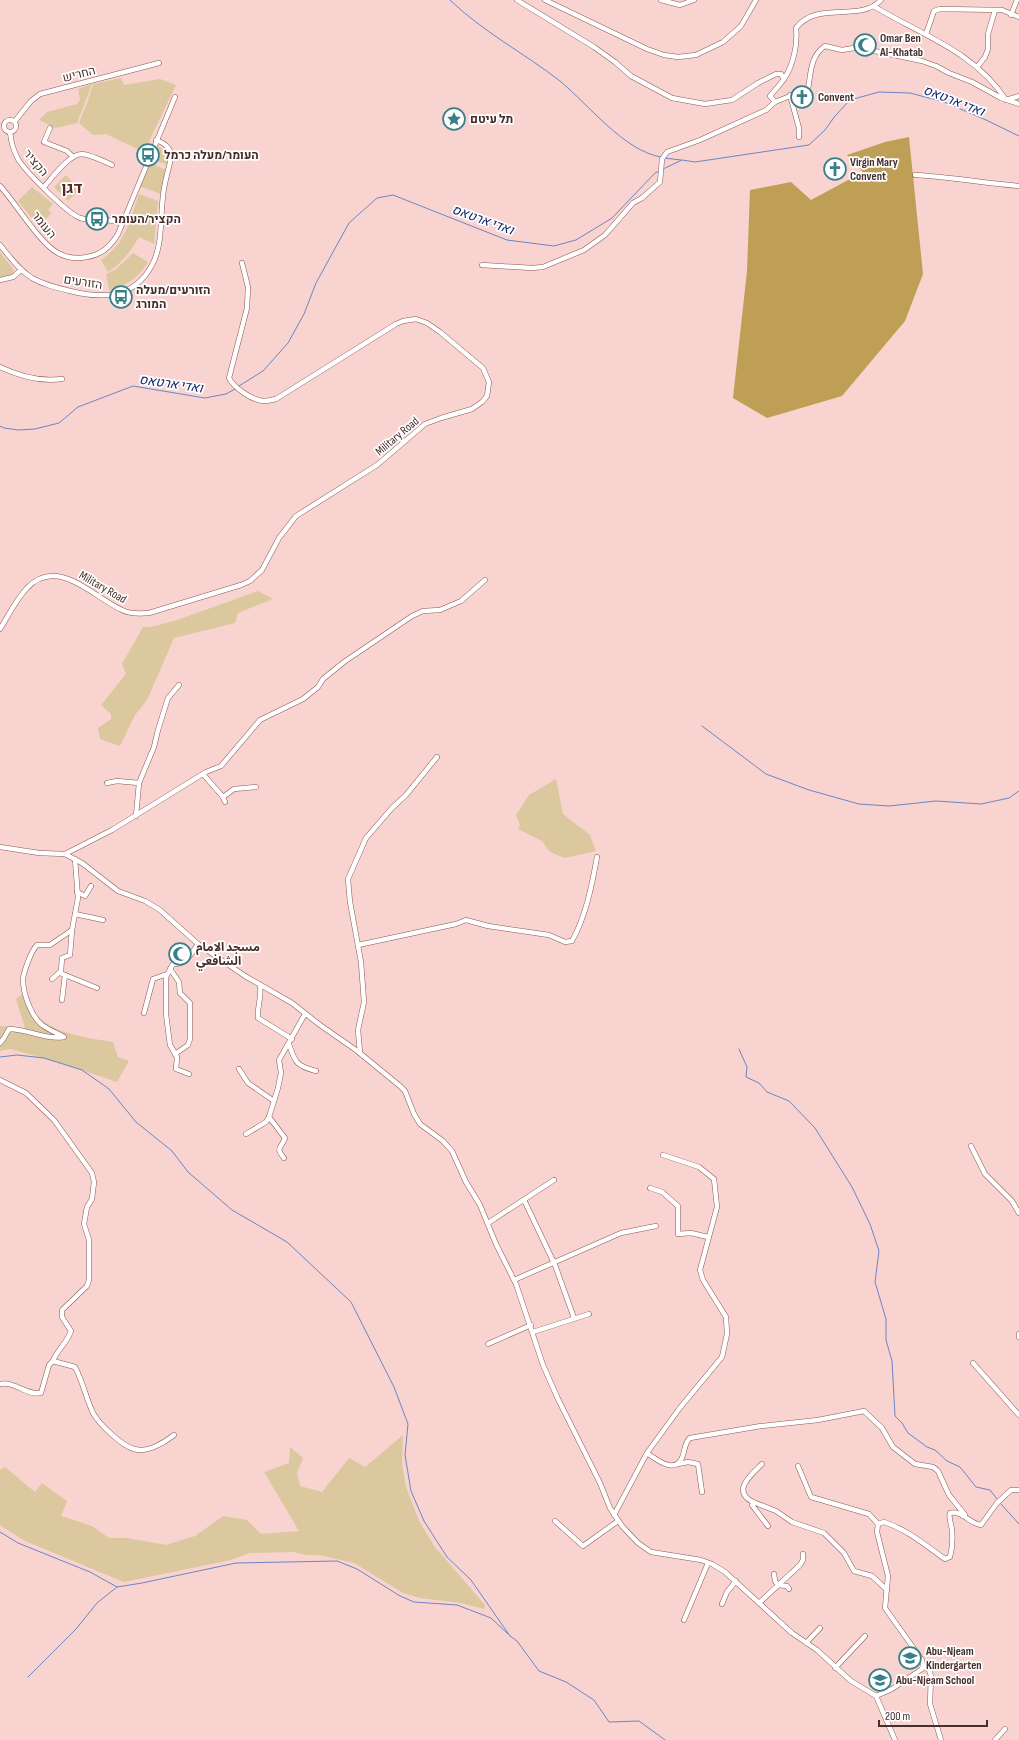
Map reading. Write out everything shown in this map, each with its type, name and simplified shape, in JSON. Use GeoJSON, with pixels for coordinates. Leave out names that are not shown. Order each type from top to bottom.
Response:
{"type":"FeatureCollection","features":[{"type":"Feature","properties":{"kind":"street"},"geometry":{"type":"LineString","coordinates":[[518,0],[615,62],[631,76],[672,98],[705,104],[732,100],[758,83],[776,74],[781,74],[784,79]]}},
{"type":"Feature","properties":{"kind":"street"},"geometry":{"type":"LineString","coordinates":[[545,0],[646,49],[664,55],[678,57],[696,55],[723,42],[741,26],[756,0]]}},
{"type":"Feature","properties":{"kind":"street"},"geometry":{"type":"LineString","coordinates":[[661,0],[680,5],[694,0]]}},
{"type":"Feature","properties":{"kind":"street"},"geometry":{"type":"LineString","coordinates":[[775,102],[770,96],[784,79],[794,54],[797,37],[796,28],[801,22],[813,16],[866,10],[875,6],[881,0]]}},
{"type":"Feature","properties":{"kind":"street"},"geometry":{"type":"LineString","coordinates":[[1011,15],[1017,0]]}},
{"type":"Feature","properties":{"kind":"street"},"geometry":{"type":"LineString","coordinates":[[875,6],[965,56],[997,86],[1006,100]]}},
{"type":"Feature","properties":{"kind":"street"},"geometry":{"type":"LineString","coordinates":[[926,34],[934,11],[951,9],[1002,10],[1019,17]]}},
{"type":"Feature","properties":{"kind":"street"},"geometry":{"type":"LineString","coordinates":[[977,67],[985,57],[988,49],[988,34],[995,10]]}},
{"type":"Feature","properties":{"kind":"street"},"geometry":{"type":"LineString","coordinates":[[482,265],[532,268],[543,267],[584,250],[605,235],[633,203],[642,198],[660,182],[662,159],[667,152],[700,140],[766,110],[775,102],[808,89],[812,67],[818,50],[824,46],[845,51],[854,48],[929,63],[1006,100],[1019,104]]}},
{"type":"Feature","properties":{"kind":"street","name":"החריש"},"geometry":{"type":"LineString","coordinates":[[14,121],[31,101],[40,94],[159,63]]}},
{"type":"Feature","properties":{"kind":"street"},"geometry":{"type":"LineString","coordinates":[[790,95],[799,128],[799,137]]}},
{"type":"Feature","properties":{"kind":"street"},"geometry":{"type":"LineString","coordinates":[[1006,100],[1019,96]]}},
{"type":"Feature","properties":{"kind":"street","name":"העומר"},"geometry":{"type":"LineString","coordinates":[[0,186],[50,248],[64,256],[82,258],[99,254],[113,242],[122,224],[175,97]]}},
{"type":"Feature","properties":{"kind":"street"},"geometry":{"type":"LineString","coordinates":[[8,120],[14,121],[16,128],[10,132],[6,131],[2,127],[8,120]]}},
{"type":"Feature","properties":{"kind":"street"},"geometry":{"type":"LineString","coordinates":[[50,128],[44,142],[67,151],[73,157]]}},
{"type":"Feature","properties":{"kind":"street","name":"הקציר"},"geometry":{"type":"LineString","coordinates":[[10,132],[18,159],[26,170],[76,216],[85,219],[115,221],[122,224]]}},
{"type":"Feature","properties":{"kind":"street","name":"הזורעים"},"geometry":{"type":"LineString","coordinates":[[0,245],[22,270],[32,278],[49,285],[96,296],[116,294],[134,286],[141,280],[153,263],[156,254],[164,190],[171,157],[168,147],[156,140]]}},
{"type":"Feature","properties":{"kind":"street"},"geometry":{"type":"LineString","coordinates":[[44,187],[73,157],[85,155],[112,165]]}},
{"type":"Feature","properties":{"kind":"street"},"geometry":{"type":"LineString","coordinates":[[915,175],[938,176],[969,182],[1019,186]]}},
{"type":"Feature","properties":{"kind":"street","name":"Military Road"},"geometry":{"type":"LineString","coordinates":[[0,629],[14,604],[28,588],[34,582],[50,577],[58,576],[73,581],[121,610],[140,614],[149,613],[246,583],[257,576],[262,570],[278,538],[296,516],[377,465],[425,424],[472,409],[482,402],[486,396],[489,382],[480,365],[427,323],[409,319],[396,324],[276,399],[262,401],[247,394],[231,382],[229,378],[247,308],[248,286],[242,262]]}},
{"type":"Feature","properties":{"kind":"street"},"geometry":{"type":"LineString","coordinates":[[0,280],[13,277],[22,270]]}},
{"type":"Feature","properties":{"kind":"street"},"geometry":{"type":"LineString","coordinates":[[0,367],[36,380],[62,379]]}},
{"type":"Feature","properties":{"kind":"street"},"geometry":{"type":"LineString","coordinates":[[65,854],[112,830],[203,774],[221,766],[260,720],[303,698],[318,687],[323,679],[344,662],[412,616],[423,611],[440,610],[461,601],[485,580]]}},
{"type":"Feature","properties":{"kind":"street"},"geometry":{"type":"LineString","coordinates":[[136,816],[139,783],[154,747],[168,698],[179,685]]}},
{"type":"Feature","properties":{"kind":"street"},"geometry":{"type":"LineString","coordinates":[[360,1053],[358,1030],[364,1002],[362,962],[350,902],[348,879],[366,838],[392,808],[406,795],[437,757]]}},
{"type":"Feature","properties":{"kind":"street"},"geometry":{"type":"LineString","coordinates":[[203,774],[223,797],[225,802]]}},
{"type":"Feature","properties":{"kind":"street"},"geometry":{"type":"LineString","coordinates":[[107,783],[117,781],[139,783]]}},
{"type":"Feature","properties":{"kind":"street"},"geometry":{"type":"LineString","coordinates":[[223,797],[234,789],[256,787]]}},
{"type":"Feature","properties":{"kind":"street"},"geometry":{"type":"LineString","coordinates":[[0,847],[39,853],[65,854],[82,863],[118,891],[146,901],[160,910],[198,944],[260,985],[292,1003],[360,1053],[400,1086],[405,1091],[414,1114],[420,1124],[447,1145],[480,1206],[496,1244],[514,1280],[544,1365],[558,1399],[618,1521],[638,1543],[651,1552],[708,1563],[725,1572],[760,1602],[792,1633],[817,1650],[851,1681],[876,1696],[895,1740]]}},
{"type":"Feature","properties":{"kind":"street"},"geometry":{"type":"LineString","coordinates":[[358,945],[456,924],[466,920],[488,926],[549,935],[565,942],[572,941],[593,880],[596,857]]}},
{"type":"Feature","properties":{"kind":"street"},"geometry":{"type":"LineString","coordinates":[[62,1000],[62,958],[70,955],[75,914],[77,892],[75,859]]}},
{"type":"Feature","properties":{"kind":"street"},"geometry":{"type":"LineString","coordinates":[[77,892],[85,896],[91,886]]}},
{"type":"Feature","properties":{"kind":"street"},"geometry":{"type":"LineString","coordinates":[[75,914],[102,920]]}},
{"type":"Feature","properties":{"kind":"street"},"geometry":{"type":"LineString","coordinates":[[0,1043],[9,1029],[58,1038],[64,1037],[42,1024],[31,1009],[25,992],[23,979],[33,949],[37,945],[50,945],[72,930]]}},
{"type":"Feature","properties":{"kind":"street"},"geometry":{"type":"LineString","coordinates":[[189,1074],[176,1069],[177,1057],[170,1045],[166,1014],[166,977],[173,964],[179,965],[184,962],[198,944]]}},
{"type":"Feature","properties":{"kind":"street"},"geometry":{"type":"LineString","coordinates":[[170,969],[179,982],[180,992],[190,1003],[190,1039],[188,1045],[175,1054]]}},
{"type":"Feature","properties":{"kind":"street"},"geometry":{"type":"LineString","coordinates":[[52,979],[62,974],[97,988]]}},
{"type":"Feature","properties":{"kind":"street"},"geometry":{"type":"LineString","coordinates":[[144,1013],[153,979],[167,974]]}},
{"type":"Feature","properties":{"kind":"street"},"geometry":{"type":"LineString","coordinates":[[260,985],[262,995],[258,1010],[258,1018],[292,1039]]}},
{"type":"Feature","properties":{"kind":"street"},"geometry":{"type":"LineString","coordinates":[[246,1134],[266,1122],[269,1117],[281,1073],[280,1060],[305,1014]]}},
{"type":"Feature","properties":{"kind":"street"},"geometry":{"type":"LineString","coordinates":[[289,1044],[296,1062],[302,1067],[316,1071]]}},
{"type":"Feature","properties":{"kind":"street"},"geometry":{"type":"LineString","coordinates":[[240,1069],[248,1083],[274,1102]]}},
{"type":"Feature","properties":{"kind":"street"},"geometry":{"type":"LineString","coordinates":[[0,1080],[26,1093],[49,1115],[92,1173],[94,1182],[92,1199],[87,1208],[84,1224],[89,1240],[89,1280],[87,1286],[62,1310],[62,1317],[71,1331],[68,1338],[56,1352],[53,1361],[49,1365],[41,1393],[34,1395],[16,1386],[4,1383],[0,1384]]}},
{"type":"Feature","properties":{"kind":"street"},"geometry":{"type":"LineString","coordinates":[[269,1117],[284,1138],[279,1147],[279,1152],[284,1158]]}},
{"type":"Feature","properties":{"kind":"street"},"geometry":{"type":"LineString","coordinates":[[971,1146],[985,1174],[1012,1201],[1019,1213]]}},
{"type":"Feature","properties":{"kind":"street"},"geometry":{"type":"LineString","coordinates":[[614,1515],[646,1453],[679,1409],[722,1357],[727,1334],[726,1317],[703,1280],[700,1270],[717,1207],[714,1179],[699,1167],[663,1155]]}},
{"type":"Feature","properties":{"kind":"street"},"geometry":{"type":"LineString","coordinates":[[488,1223],[554,1180]]}},
{"type":"Feature","properties":{"kind":"street"},"geometry":{"type":"LineString","coordinates":[[650,1188],[662,1192],[678,1206],[678,1234],[691,1233],[708,1238]]}},
{"type":"Feature","properties":{"kind":"street"},"geometry":{"type":"LineString","coordinates":[[524,1200],[554,1262],[574,1318]]}},
{"type":"Feature","properties":{"kind":"street"},"geometry":{"type":"LineString","coordinates":[[514,1280],[620,1233],[656,1226]]}},
{"type":"Feature","properties":{"kind":"street"},"geometry":{"type":"LineString","coordinates":[[533,1332],[589,1314]]}},
{"type":"Feature","properties":{"kind":"street"},"geometry":{"type":"LineString","coordinates":[[488,1344],[531,1325]]}},
{"type":"Feature","properties":{"kind":"street"},"geometry":{"type":"LineString","coordinates":[[53,1361],[75,1367],[94,1414],[108,1431],[127,1446],[135,1450],[144,1449],[164,1443],[174,1435]]}},
{"type":"Feature","properties":{"kind":"street"},"geometry":{"type":"LineString","coordinates":[[973,1363],[1019,1415]]}},
{"type":"Feature","properties":{"kind":"street"},"geometry":{"type":"LineString","coordinates":[[678,1464],[682,1460],[687,1441],[690,1438],[761,1426],[818,1420],[864,1411],[882,1428],[893,1447],[916,1464],[933,1467],[938,1471],[949,1495],[968,1518],[975,1524],[981,1525],[998,1503],[1011,1490],[1019,1490]]}},
{"type":"Feature","properties":{"kind":"street"},"geometry":{"type":"LineString","coordinates":[[646,1453],[662,1463],[672,1466],[688,1462],[698,1464],[702,1492]]}},
{"type":"Feature","properties":{"kind":"street"},"geometry":{"type":"LineString","coordinates":[[762,1464],[750,1475],[744,1486],[744,1493],[748,1500],[776,1511],[792,1522],[824,1533],[844,1553],[854,1570],[872,1576],[887,1590]]}},
{"type":"Feature","properties":{"kind":"street"},"geometry":{"type":"LineString","coordinates":[[798,1466],[811,1497],[853,1510],[862,1511],[869,1514],[878,1524],[878,1540],[887,1569],[885,1608],[922,1660],[923,1666],[922,1669],[892,1689],[876,1696]]}},
{"type":"Feature","properties":{"kind":"street"},"geometry":{"type":"LineString","coordinates":[[754,1502],[752,1505],[768,1526]]}},
{"type":"Feature","properties":{"kind":"street"},"geometry":{"type":"LineString","coordinates":[[878,1524],[884,1522],[908,1532],[947,1559],[950,1557],[952,1540],[950,1514],[954,1512],[968,1518]]}},
{"type":"Feature","properties":{"kind":"street"},"geometry":{"type":"LineString","coordinates":[[555,1521],[572,1538],[583,1546],[618,1521]]}},
{"type":"Feature","properties":{"kind":"street"},"geometry":{"type":"LineString","coordinates":[[760,1602],[800,1565],[803,1554]]}},
{"type":"Feature","properties":{"kind":"street"},"geometry":{"type":"LineString","coordinates":[[684,1620],[708,1563]]}},
{"type":"Feature","properties":{"kind":"street"},"geometry":{"type":"LineString","coordinates":[[774,1574],[775,1581],[778,1585]]}},
{"type":"Feature","properties":{"kind":"street"},"geometry":{"type":"LineString","coordinates":[[722,1604],[736,1581]]}},
{"type":"Feature","properties":{"kind":"street"},"geometry":{"type":"LineString","coordinates":[[778,1585],[786,1586],[789,1589]]}},
{"type":"Feature","properties":{"kind":"street"},"geometry":{"type":"LineString","coordinates":[[806,1643],[820,1628]]}},
{"type":"Feature","properties":{"kind":"street"},"geometry":{"type":"LineString","coordinates":[[835,1668],[865,1636]]}},
{"type":"Feature","properties":{"kind":"street"},"geometry":{"type":"LineString","coordinates":[[923,1666],[929,1670],[931,1676],[930,1704],[941,1740]]}},
{"type":"Feature","properties":{"kind":"street"},"geometry":{"type":"LineString","coordinates":[[995,1740],[1005,1729]]}},
{"type":"Feature","properties":{"kind":"shaded area"},"geometry":{"type":"Polygon","coordinates":[[[121,78],[124,85],[160,79],[176,85],[144,152],[106,134],[93,135],[79,123],[93,84],[121,78]]]}},
{"type":"Feature","properties":{"kind":"shaded area"},"geometry":{"type":"Polygon","coordinates":[[[92,84],[77,123],[56,128],[39,120],[47,112],[77,104],[80,100],[78,89],[92,84]]]}},
{"type":"Feature","properties":{"kind":"shaded area"},"geometry":{"type":"Polygon","coordinates":[[[909,137],[923,274],[905,321],[842,396],[767,418],[733,398],[747,271],[750,190],[791,182],[811,200],[863,172],[847,155],[885,142],[909,137]]]}},
{"type":"Feature","properties":{"kind":"shaded area"},"geometry":{"type":"Polygon","coordinates":[[[158,146],[168,154],[167,165],[152,159],[158,146]]]}},
{"type":"Feature","properties":{"kind":"shaded area"},"geometry":{"type":"Polygon","coordinates":[[[149,162],[166,170],[161,194],[139,186],[149,162]]]}},
{"type":"Feature","properties":{"kind":"shaded area"},"geometry":{"type":"Polygon","coordinates":[[[66,175],[80,189],[68,201],[54,187],[66,175]]]}},
{"type":"Feature","properties":{"kind":"shaded area"},"geometry":{"type":"Polygon","coordinates":[[[32,187],[53,204],[48,210],[52,213],[47,218],[36,223],[18,201],[32,187]]]}},
{"type":"Feature","properties":{"kind":"shaded area"},"geometry":{"type":"Polygon","coordinates":[[[139,194],[158,201],[154,244],[139,237],[126,256],[108,272],[101,260],[110,253],[122,239],[139,194]]]}},
{"type":"Feature","properties":{"kind":"shaded area"},"geometry":{"type":"Polygon","coordinates":[[[0,252],[14,270],[13,274],[0,278],[0,252]]]}},
{"type":"Feature","properties":{"kind":"shaded area"},"geometry":{"type":"Polygon","coordinates":[[[133,253],[148,262],[141,272],[132,280],[109,290],[106,274],[115,270],[133,253]]]}},
{"type":"Feature","properties":{"kind":"shaded area"},"geometry":{"type":"Polygon","coordinates":[[[258,591],[273,599],[238,613],[235,623],[174,638],[147,700],[135,715],[120,746],[100,739],[98,728],[111,719],[111,714],[101,705],[126,674],[122,664],[143,627],[151,627],[177,620],[258,591]]]}},
{"type":"Feature","properties":{"kind":"shaded area"},"geometry":{"type":"Polygon","coordinates":[[[556,779],[563,814],[590,835],[596,851],[565,858],[550,852],[542,841],[518,829],[520,825],[516,815],[529,795],[556,779]]]}},
{"type":"Feature","properties":{"kind":"shaded area"},"geometry":{"type":"Polygon","coordinates":[[[24,993],[34,1012],[50,1025],[70,1034],[113,1042],[118,1057],[129,1061],[117,1082],[54,1061],[10,1049],[0,1051],[0,1026],[25,1028],[16,999],[24,993]]]}},
{"type":"Feature","properties":{"kind":"shaded area"},"geometry":{"type":"Polygon","coordinates":[[[403,1435],[402,1463],[406,1487],[420,1523],[435,1547],[485,1605],[484,1609],[461,1603],[420,1598],[403,1593],[354,1563],[319,1555],[305,1555],[294,1552],[250,1553],[231,1560],[124,1582],[25,1541],[0,1525],[0,1470],[5,1467],[35,1492],[42,1483],[67,1501],[61,1516],[92,1526],[109,1538],[127,1538],[166,1545],[195,1536],[223,1516],[247,1520],[261,1534],[299,1531],[264,1472],[289,1463],[290,1447],[303,1458],[297,1473],[300,1486],[322,1492],[349,1458],[365,1467],[403,1435]]]}},
{"type":"Feature","properties":{"kind":"waterway"},"geometry":{"type":"LineString","coordinates":[[450,0],[476,22],[560,81],[620,137],[647,153],[661,157]]}},
{"type":"Feature","properties":{"kind":"waterway","name":"ואדי ארטאס"},"geometry":{"type":"LineString","coordinates":[[663,169],[682,160],[695,162],[809,145],[825,130],[835,116],[850,100],[879,92],[910,93],[944,102],[1019,136]]}},
{"type":"Feature","properties":{"kind":"waterway"},"geometry":{"type":"LineString","coordinates":[[664,158],[681,160]]}},
{"type":"Feature","properties":{"kind":"waterway","name":"ואדי ארטאס"},"geometry":{"type":"LineString","coordinates":[[239,386],[263,371],[288,343],[304,314],[316,283],[349,223],[377,198],[393,195],[507,240],[554,246],[576,240],[612,218],[655,173],[660,171]]}},
{"type":"Feature","properties":{"kind":"waterway","name":"ואדי ארטאס"},"geometry":{"type":"LineString","coordinates":[[0,426],[18,430],[35,429],[59,423],[78,407],[133,386],[205,398],[226,394],[235,389]]}},
{"type":"Feature","properties":{"kind":"waterway"},"geometry":{"type":"LineString","coordinates":[[702,726],[766,774],[809,790],[859,804],[889,806],[936,801],[981,804],[1009,798],[1019,791]]}},
{"type":"Feature","properties":{"kind":"waterway"},"geometry":{"type":"LineString","coordinates":[[739,1049],[747,1067],[746,1077],[759,1083],[767,1092],[789,1101],[815,1128],[852,1187],[870,1224],[879,1251],[875,1282],[886,1319],[886,1340],[892,1361],[895,1416],[902,1423],[908,1433],[927,1447],[935,1450],[947,1461],[960,1467],[976,1487],[990,1490],[997,1499]]}},
{"type":"Feature","properties":{"kind":"waterway"},"geometry":{"type":"LineString","coordinates":[[0,1057],[17,1055],[44,1058],[82,1070],[109,1089],[136,1122],[172,1151],[188,1172],[232,1210],[287,1242],[351,1302],[394,1387],[408,1424],[405,1455],[411,1491],[424,1521],[447,1557],[471,1580],[510,1636]]}},
{"type":"Feature","properties":{"kind":"waterway"},"geometry":{"type":"LineString","coordinates":[[1001,1504],[1019,1524]]}},
{"type":"Feature","properties":{"kind":"waterway"},"geometry":{"type":"LineString","coordinates":[[0,1532],[18,1543],[90,1572],[117,1587],[236,1563],[337,1561],[357,1569],[400,1596],[414,1602],[457,1605],[491,1618],[508,1634]]}},
{"type":"Feature","properties":{"kind":"waterway"},"geometry":{"type":"LineString","coordinates":[[28,1677],[76,1629],[97,1603],[117,1587]]}},
{"type":"Feature","properties":{"kind":"waterway"},"geometry":{"type":"LineString","coordinates":[[510,1636],[517,1641],[539,1671],[566,1682],[594,1700],[609,1722],[639,1721],[665,1740]]}},
{"type":"Feature","properties":{"kind":"place","name":"Omar Ben Al-Khatab"},"geometry":{"type":"Point","coordinates":[865,45]}},
{"type":"Feature","properties":{"kind":"place","name":"Convent"},"geometry":{"type":"Point","coordinates":[802,97]}},
{"type":"Feature","properties":{"kind":"place","name":"תל עיטם"},"geometry":{"type":"Point","coordinates":[454,119]}},
{"type":"Feature","properties":{"kind":"place","name":"העומר/מעלה כרמל"},"geometry":{"type":"Point","coordinates":[148,155]}},
{"type":"Feature","properties":{"kind":"place","name":"Virgin Mary Convent"},"geometry":{"type":"Point","coordinates":[835,169]}},
{"type":"Feature","properties":{"kind":"place","name":"הקציר/העומר"},"geometry":{"type":"Point","coordinates":[97,219]}},
{"type":"Feature","properties":{"kind":"place","name":"הזורעים/מעלה המורג"},"geometry":{"type":"Point","coordinates":[121,297]}},
{"type":"Feature","properties":{"kind":"place","name":"مسجد الامام الشافعي"},"geometry":{"type":"Point","coordinates":[180,954]}},
{"type":"Feature","properties":{"kind":"place","name":"Abu-Njeam Kindergarten"},"geometry":{"type":"Point","coordinates":[910,1658]}},
{"type":"Feature","properties":{"kind":"place","name":"Abu-Njeam School"},"geometry":{"type":"Point","coordinates":[880,1680]}},
{"type":"Feature","properties":{"kind":"district","name":"דגן"},"geometry":{"type":"Point","coordinates":[72,187]}}]}
